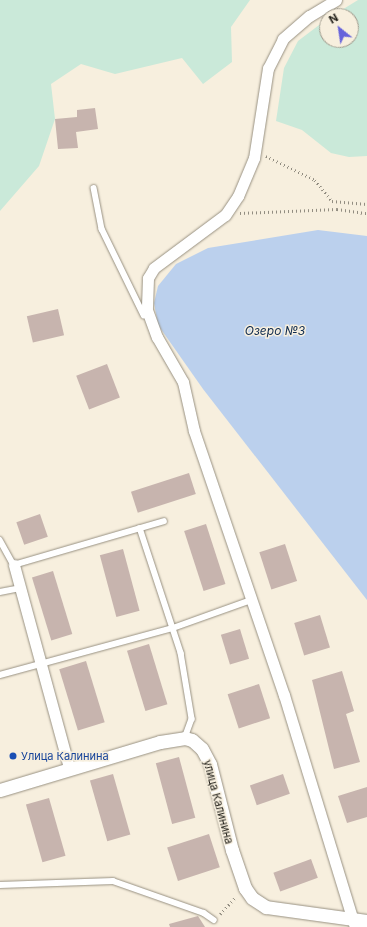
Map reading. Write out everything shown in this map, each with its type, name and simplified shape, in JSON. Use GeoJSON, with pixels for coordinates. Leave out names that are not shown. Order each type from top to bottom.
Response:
{"type":"FeatureCollection","features":[{"type":"Feature","properties":{"kind":"street"},"geometry":{"type":"LineString","coordinates":[[336,0],[309,16],[283,39],[268,68],[254,158],[238,196],[225,215],[154,268],[148,278],[147,294],[152,326],[183,382],[194,431],[323,815],[354,923]]}},
{"type":"Feature","properties":{"kind":"street"},"geometry":{"type":"LineString","coordinates":[[14,565],[69,768]]}},
{"type":"Feature","properties":{"kind":"street"},"geometry":{"type":"LineString","coordinates":[[0,790],[69,768],[185,738]]}},
{"type":"Feature","properties":{"kind":"street","name":"улица Калинина"},"geometry":{"type":"LineString","coordinates":[[185,738],[202,749],[210,764],[245,888]]}},
{"type":"Feature","properties":{"kind":"street"},"geometry":{"type":"LineString","coordinates":[[245,888],[266,908],[354,923],[367,921]]}},
{"type":"Feature","properties":{"kind":"lane"},"geometry":{"type":"LineString","coordinates":[[94,188],[102,229],[152,326]]}},
{"type":"Feature","properties":{"kind":"lane"},"geometry":{"type":"LineString","coordinates":[[0,540],[14,565],[164,521]]}},
{"type":"Feature","properties":{"kind":"lane"},"geometry":{"type":"LineString","coordinates":[[140,528],[173,628],[192,719],[185,738]]}},
{"type":"Feature","properties":{"kind":"lane"},"geometry":{"type":"LineString","coordinates":[[0,592],[20,588]]}},
{"type":"Feature","properties":{"kind":"lane"},"geometry":{"type":"LineString","coordinates":[[0,675],[173,628],[251,600]]}},
{"type":"Feature","properties":{"kind":"lane"},"geometry":{"type":"LineString","coordinates":[[0,884],[113,881],[204,913],[214,920]]}},
{"type":"Feature","properties":{"kind":"path"},"geometry":{"type":"LineString","coordinates":[[254,158],[263,155],[302,172],[316,180],[332,201],[367,204]]}},
{"type":"Feature","properties":{"kind":"path"},"geometry":{"type":"LineString","coordinates":[[225,215],[337,209],[367,213]]}},
{"type":"Feature","properties":{"kind":"path"},"geometry":{"type":"LineString","coordinates":[[214,920],[245,888]]}},
{"type":"Feature","properties":{"kind":"green space"},"geometry":{"type":"Polygon","coordinates":[[[0,0],[250,0],[231,27],[232,62],[203,84],[182,58],[115,74],[81,64],[51,84],[55,119],[39,166],[0,211],[0,0]]]}},
{"type":"Feature","properties":{"kind":"green space"},"geometry":{"type":"Polygon","coordinates":[[[358,0],[367,0],[367,156],[349,157],[331,153],[302,130],[276,121],[284,68],[298,41],[319,25],[319,48],[359,48],[359,8],[345,8],[358,0]]]}},
{"type":"Feature","properties":{"kind":"water","name":"Озеро №3"},"geometry":{"type":"Polygon","coordinates":[[[318,230],[367,236],[367,600],[203,389],[158,325],[154,303],[158,286],[176,264],[208,248],[318,230]]]}},
{"type":"Feature","properties":{"kind":"building"},"geometry":{"type":"Polygon","coordinates":[[[95,108],[98,129],[76,132],[78,148],[58,149],[55,119],[77,117],[77,110],[95,108]]]}},
{"type":"Feature","properties":{"kind":"building"},"geometry":{"type":"Polygon","coordinates":[[[58,309],[64,335],[33,343],[27,316],[58,309]]]}},
{"type":"Feature","properties":{"kind":"building"},"geometry":{"type":"Polygon","coordinates":[[[107,364],[120,398],[89,409],[76,376],[107,364]]]}},
{"type":"Feature","properties":{"kind":"building"},"geometry":{"type":"Polygon","coordinates":[[[189,473],[196,494],[138,513],[131,492],[189,473]]]}},
{"type":"Feature","properties":{"kind":"building"},"geometry":{"type":"Polygon","coordinates":[[[40,514],[48,537],[24,545],[16,522],[40,514]]]}},
{"type":"Feature","properties":{"kind":"building"},"geometry":{"type":"Polygon","coordinates":[[[206,524],[225,584],[204,591],[184,531],[206,524]]]}},
{"type":"Feature","properties":{"kind":"building"},"geometry":{"type":"Polygon","coordinates":[[[285,544],[297,581],[271,589],[259,552],[285,544]]]}},
{"type":"Feature","properties":{"kind":"building"},"geometry":{"type":"Polygon","coordinates":[[[123,549],[140,611],[116,617],[100,555],[123,549]]]}},
{"type":"Feature","properties":{"kind":"building"},"geometry":{"type":"Polygon","coordinates":[[[53,571],[72,634],[51,641],[32,577],[53,571]]]}},
{"type":"Feature","properties":{"kind":"building"},"geometry":{"type":"Polygon","coordinates":[[[320,615],[330,648],[304,655],[294,623],[320,615]]]}},
{"type":"Feature","properties":{"kind":"building"},"geometry":{"type":"Polygon","coordinates":[[[240,629],[249,659],[230,664],[221,635],[240,629]]]}},
{"type":"Feature","properties":{"kind":"building"},"geometry":{"type":"Polygon","coordinates":[[[149,644],[167,704],[145,711],[127,651],[149,644]]]}},
{"type":"Feature","properties":{"kind":"building"},"geometry":{"type":"Polygon","coordinates":[[[86,661],[105,722],[78,730],[59,669],[86,661]]]}},
{"type":"Feature","properties":{"kind":"building"},"geometry":{"type":"Polygon","coordinates":[[[342,671],[354,711],[346,714],[360,762],[334,769],[312,680],[342,671]]]}},
{"type":"Feature","properties":{"kind":"building"},"geometry":{"type":"Polygon","coordinates":[[[259,684],[270,718],[239,728],[228,694],[259,684]]]}},
{"type":"Feature","properties":{"kind":"building"},"geometry":{"type":"Polygon","coordinates":[[[179,757],[195,818],[172,824],[156,763],[179,757]]]}},
{"type":"Feature","properties":{"kind":"building"},"geometry":{"type":"Polygon","coordinates":[[[113,774],[130,835],[107,841],[90,781],[113,774]]]}},
{"type":"Feature","properties":{"kind":"building"},"geometry":{"type":"Polygon","coordinates":[[[283,774],[290,794],[257,805],[250,785],[283,774]]]}},
{"type":"Feature","properties":{"kind":"building"},"geometry":{"type":"Polygon","coordinates":[[[367,787],[367,817],[347,823],[338,796],[367,787]]]}},
{"type":"Feature","properties":{"kind":"building"},"geometry":{"type":"Polygon","coordinates":[[[49,798],[66,856],[42,862],[26,805],[49,798]]]}},
{"type":"Feature","properties":{"kind":"building"},"geometry":{"type":"Polygon","coordinates":[[[209,834],[220,867],[178,881],[167,848],[209,834]]]}},
{"type":"Feature","properties":{"kind":"building"},"geometry":{"type":"Polygon","coordinates":[[[311,859],[318,878],[280,891],[273,873],[311,859]]]}},
{"type":"Feature","properties":{"kind":"building"},"geometry":{"type":"Polygon","coordinates":[[[198,916],[205,927],[170,927],[169,924],[198,916]]]}},
{"type":"Feature","properties":{"kind":"place","name":"Улица Калинина"},"geometry":{"type":"Point","coordinates":[13,756]}}]}
